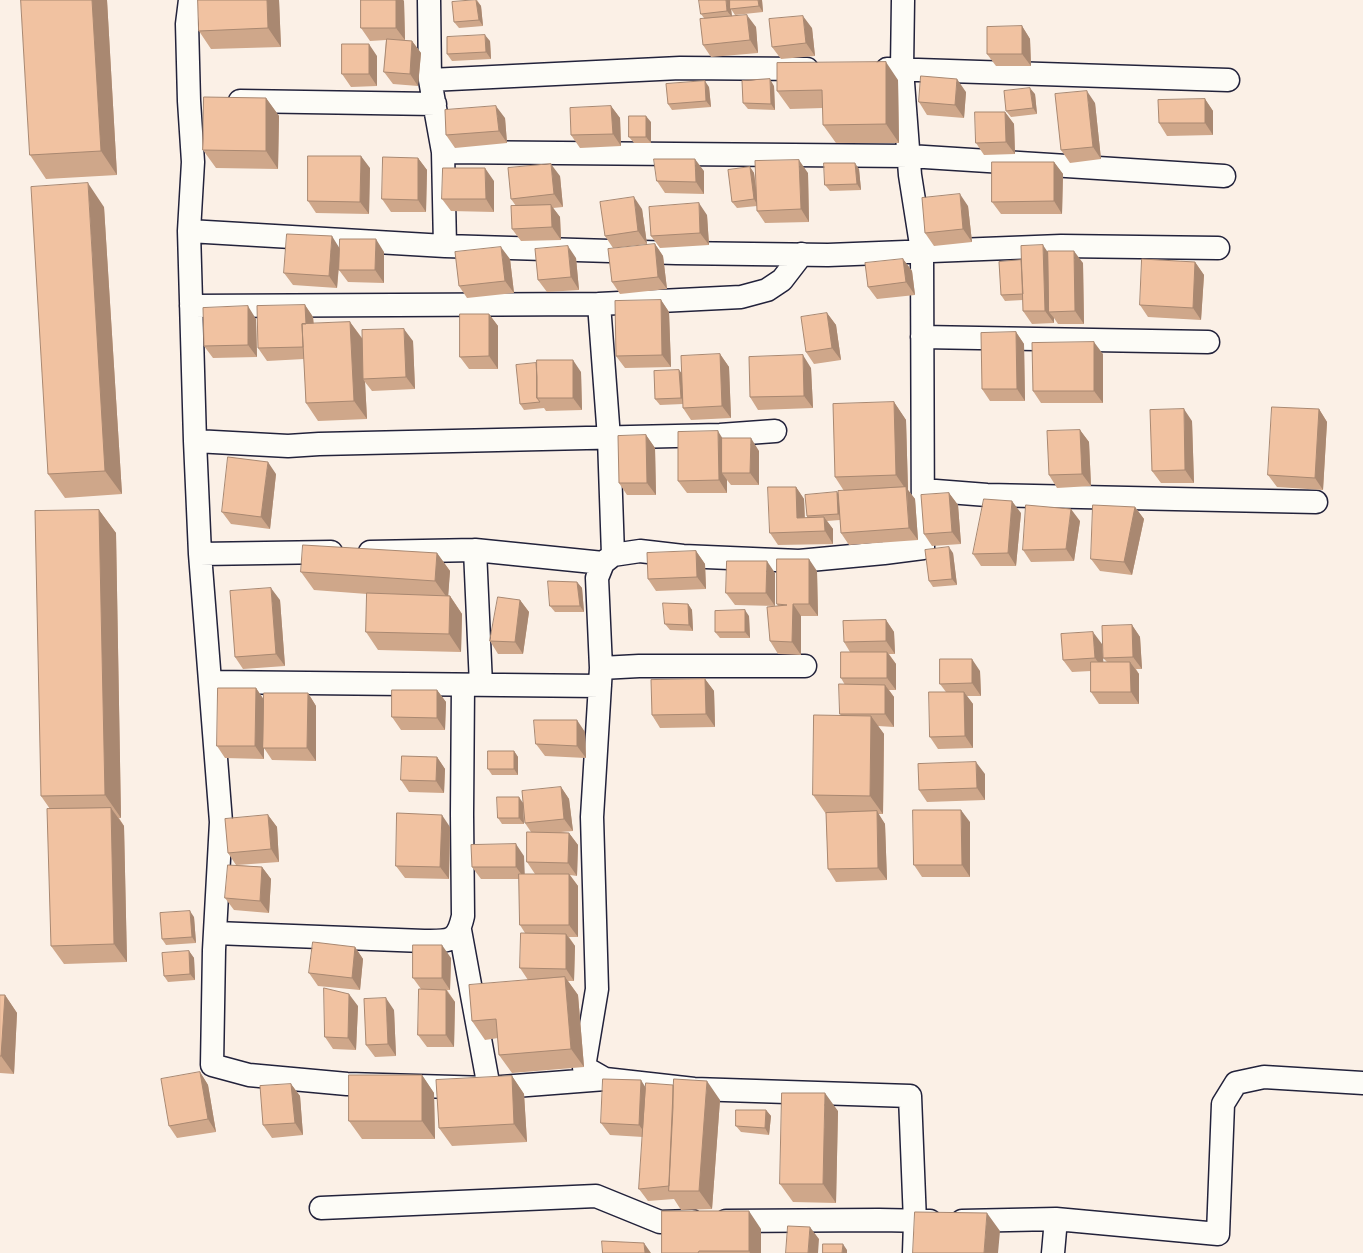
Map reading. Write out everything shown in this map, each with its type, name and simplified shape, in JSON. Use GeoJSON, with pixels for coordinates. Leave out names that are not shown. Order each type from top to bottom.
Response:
{"type":"FeatureCollection","features":[{"type":"Feature","properties":{"kind":"street"},"geometry":{"type":"LineString","coordinates":[[190,0],[187,24],[205,101],[193,162],[189,231],[200,554],[221,822],[215,933],[212,1065],[249,1074],[346,1084],[489,1088],[605,1079],[694,1089],[910,1096],[915,1222],[914,1253]]}},
{"type":"Feature","properties":{"kind":"street"},"geometry":{"type":"LineString","coordinates":[[430,0],[430,80],[442,152],[445,246]]}},
{"type":"Feature","properties":{"kind":"street"},"geometry":{"type":"LineString","coordinates":[[200,554],[474,550],[608,559],[640,551],[682,556],[799,561],[923,548],[922,251],[910,175],[902,70],[903,0]]}},
{"type":"Feature","properties":{"kind":"street"},"geometry":{"type":"LineString","coordinates":[[430,80],[680,68],[823,69]]}},
{"type":"Feature","properties":{"kind":"street"},"geometry":{"type":"LineString","coordinates":[[871,69],[1228,80]]}},
{"type":"Feature","properties":{"kind":"street"},"geometry":{"type":"LineString","coordinates":[[205,101],[434,104]]}},
{"type":"Feature","properties":{"kind":"street"},"geometry":{"type":"LineString","coordinates":[[442,152],[909,156],[1224,176]]}},
{"type":"Feature","properties":{"kind":"street"},"geometry":{"type":"LineString","coordinates":[[189,231],[445,246],[676,253],[828,255],[1061,246],[1218,248]]}},
{"type":"Feature","properties":{"kind":"street"},"geometry":{"type":"LineString","coordinates":[[191,306],[599,304],[740,297],[767,290],[782,280],[802,254]]}},
{"type":"Feature","properties":{"kind":"street"},"geometry":{"type":"LineString","coordinates":[[599,304],[609,438],[608,559],[597,578],[600,677],[592,817],[597,989],[584,1067],[605,1079]]}},
{"type":"Feature","properties":{"kind":"street"},"geometry":{"type":"LineString","coordinates":[[922,337],[1208,342]]}},
{"type":"Feature","properties":{"kind":"street"},"geometry":{"type":"LineString","coordinates":[[196,441],[288,446],[319,444],[720,435],[775,431]]}},
{"type":"Feature","properties":{"kind":"street"},"geometry":{"type":"LineString","coordinates":[[923,490],[987,495],[1316,502]]}},
{"type":"Feature","properties":{"kind":"street"},"geometry":{"type":"LineString","coordinates":[[474,550],[472,685],[462,814],[463,916],[460,930],[489,1088]]}},
{"type":"Feature","properties":{"kind":"street"},"geometry":{"type":"LineString","coordinates":[[210,682],[472,685],[600,677],[639,666],[804,666]]}},
{"type":"Feature","properties":{"kind":"street"},"geometry":{"type":"LineString","coordinates":[[215,933],[440,941],[452,939],[460,930]]}},
{"type":"Feature","properties":{"kind":"street"},"geometry":{"type":"LineString","coordinates":[[321,1208],[596,1196],[660,1222],[879,1220],[915,1222],[1056,1219],[1218,1234],[1223,1104],[1236,1083],[1264,1077],[1363,1082]]}},
{"type":"Feature","properties":{"kind":"street"},"geometry":{"type":"LineString","coordinates":[[1053,1253],[1056,1219]]}},
{"type":"Feature","properties":{"kind":"building"},"geometry":{"type":"Polygon","coordinates":[[[21,0],[92,0],[101,151],[30,155],[21,0]]]}},
{"type":"Feature","properties":{"kind":"building"},"geometry":{"type":"Polygon","coordinates":[[[198,0],[267,0],[268,28],[199,31],[198,0]]]}},
{"type":"Feature","properties":{"kind":"building"},"geometry":{"type":"Polygon","coordinates":[[[361,0],[396,0],[396,28],[361,28],[361,0]]]}},
{"type":"Feature","properties":{"kind":"building"},"geometry":{"type":"Polygon","coordinates":[[[476,0],[479,20],[454,22],[452,2],[476,0]]]}},
{"type":"Feature","properties":{"kind":"building"},"geometry":{"type":"Polygon","coordinates":[[[699,0],[726,0],[727,11],[701,14],[699,0]]]}},
{"type":"Feature","properties":{"kind":"building"},"geometry":{"type":"Polygon","coordinates":[[[730,0],[758,0],[759,6],[730,9],[730,0]]]}},
{"type":"Feature","properties":{"kind":"building"},"geometry":{"type":"Polygon","coordinates":[[[747,15],[750,40],[703,45],[700,19],[747,15]]]}},
{"type":"Feature","properties":{"kind":"building"},"geometry":{"type":"Polygon","coordinates":[[[803,16],[806,43],[772,47],[769,19],[803,16]]]}},
{"type":"Feature","properties":{"kind":"building"},"geometry":{"type":"Polygon","coordinates":[[[1022,26],[1022,54],[987,54],[987,27],[1022,26]]]}},
{"type":"Feature","properties":{"kind":"building"},"geometry":{"type":"Polygon","coordinates":[[[485,35],[486,52],[447,54],[447,37],[485,35]]]}},
{"type":"Feature","properties":{"kind":"building"},"geometry":{"type":"Polygon","coordinates":[[[387,39],[412,41],[410,74],[384,72],[387,39]]]}},
{"type":"Feature","properties":{"kind":"building"},"geometry":{"type":"Polygon","coordinates":[[[342,44],[369,44],[369,74],[342,74],[342,44]]]}},
{"type":"Feature","properties":{"kind":"building"},"geometry":{"type":"Polygon","coordinates":[[[886,62],[886,124],[823,125],[822,90],[777,91],[777,63],[886,62]]]}},
{"type":"Feature","properties":{"kind":"building"},"geometry":{"type":"Polygon","coordinates":[[[921,76],[957,79],[955,105],[919,102],[921,76]]]}},
{"type":"Feature","properties":{"kind":"building"},"geometry":{"type":"Polygon","coordinates":[[[770,79],[771,104],[743,103],[742,81],[770,79]]]}},
{"type":"Feature","properties":{"kind":"building"},"geometry":{"type":"Polygon","coordinates":[[[705,81],[706,101],[668,104],[666,84],[705,81]]]}},
{"type":"Feature","properties":{"kind":"building"},"geometry":{"type":"Polygon","coordinates":[[[1030,88],[1033,108],[1006,111],[1004,91],[1030,88]]]}},
{"type":"Feature","properties":{"kind":"building"},"geometry":{"type":"Polygon","coordinates":[[[1087,91],[1093,147],[1061,150],[1055,94],[1087,91]]]}},
{"type":"Feature","properties":{"kind":"building"},"geometry":{"type":"Polygon","coordinates":[[[204,97],[266,98],[266,151],[203,150],[204,97]]]}},
{"type":"Feature","properties":{"kind":"building"},"geometry":{"type":"Polygon","coordinates":[[[1205,99],[1205,123],[1159,123],[1158,100],[1205,99]]]}},
{"type":"Feature","properties":{"kind":"building"},"geometry":{"type":"Polygon","coordinates":[[[496,106],[499,131],[446,135],[445,110],[496,106]]]}},
{"type":"Feature","properties":{"kind":"building"},"geometry":{"type":"Polygon","coordinates":[[[611,106],[613,134],[571,135],[570,108],[611,106]]]}},
{"type":"Feature","properties":{"kind":"building"},"geometry":{"type":"Polygon","coordinates":[[[975,112],[1005,112],[1006,142],[976,143],[975,112]]]}},
{"type":"Feature","properties":{"kind":"building"},"geometry":{"type":"Polygon","coordinates":[[[629,116],[646,116],[646,137],[629,137],[629,116]]]}},
{"type":"Feature","properties":{"kind":"building"},"geometry":{"type":"Polygon","coordinates":[[[308,156],[361,156],[360,202],[308,201],[308,156]]]}},
{"type":"Feature","properties":{"kind":"building"},"geometry":{"type":"Polygon","coordinates":[[[383,157],[418,158],[418,200],[382,199],[383,157]]]}},
{"type":"Feature","properties":{"kind":"building"},"geometry":{"type":"Polygon","coordinates":[[[654,159],[695,159],[696,182],[657,181],[654,159]]]}},
{"type":"Feature","properties":{"kind":"building"},"geometry":{"type":"Polygon","coordinates":[[[799,160],[801,209],[757,211],[755,161],[799,160]]]}},
{"type":"Feature","properties":{"kind":"building"},"geometry":{"type":"Polygon","coordinates":[[[992,162],[1054,162],[1054,201],[992,202],[992,162]]]}},
{"type":"Feature","properties":{"kind":"building"},"geometry":{"type":"Polygon","coordinates":[[[824,163],[855,163],[857,184],[825,185],[824,163]]]}},
{"type":"Feature","properties":{"kind":"building"},"geometry":{"type":"Polygon","coordinates":[[[551,164],[554,194],[511,199],[508,168],[551,164]]]}},
{"type":"Feature","properties":{"kind":"building"},"geometry":{"type":"Polygon","coordinates":[[[750,167],[754,199],[732,202],[728,170],[750,167]]]}},
{"type":"Feature","properties":{"kind":"building"},"geometry":{"type":"Polygon","coordinates":[[[443,168],[485,168],[486,199],[442,199],[443,168]]]}},
{"type":"Feature","properties":{"kind":"building"},"geometry":{"type":"Polygon","coordinates":[[[88,183],[105,471],[48,474],[31,187],[88,183]]]}},
{"type":"Feature","properties":{"kind":"building"},"geometry":{"type":"Polygon","coordinates":[[[960,194],[963,229],[925,233],[922,198],[960,194]]]}},
{"type":"Feature","properties":{"kind":"building"},"geometry":{"type":"Polygon","coordinates":[[[634,197],[638,231],[605,236],[600,202],[634,197]]]}},
{"type":"Feature","properties":{"kind":"building"},"geometry":{"type":"Polygon","coordinates":[[[699,203],[700,233],[651,236],[649,207],[699,203]]]}},
{"type":"Feature","properties":{"kind":"building"},"geometry":{"type":"Polygon","coordinates":[[[551,205],[552,227],[512,229],[511,206],[551,205]]]}},
{"type":"Feature","properties":{"kind":"building"},"geometry":{"type":"Polygon","coordinates":[[[287,234],[332,236],[329,276],[284,273],[287,234]]]}},
{"type":"Feature","properties":{"kind":"building"},"geometry":{"type":"Polygon","coordinates":[[[340,239],[376,239],[375,270],[339,270],[340,239]]]}},
{"type":"Feature","properties":{"kind":"building"},"geometry":{"type":"Polygon","coordinates":[[[655,244],[658,277],[612,282],[608,249],[655,244]]]}},
{"type":"Feature","properties":{"kind":"building"},"geometry":{"type":"Polygon","coordinates":[[[1043,245],[1045,311],[1023,311],[1021,246],[1043,245]]]}},
{"type":"Feature","properties":{"kind":"building"},"geometry":{"type":"Polygon","coordinates":[[[568,246],[571,277],[538,280],[535,249],[568,246]]]}},
{"type":"Feature","properties":{"kind":"building"},"geometry":{"type":"Polygon","coordinates":[[[501,247],[505,281],[459,286],[455,252],[501,247]]]}},
{"type":"Feature","properties":{"kind":"building"},"geometry":{"type":"Polygon","coordinates":[[[1048,251],[1074,251],[1075,311],[1049,312],[1048,251]]]}},
{"type":"Feature","properties":{"kind":"building"},"geometry":{"type":"Polygon","coordinates":[[[903,259],[906,282],[868,287],[865,263],[903,259]]]}},
{"type":"Feature","properties":{"kind":"building"},"geometry":{"type":"Polygon","coordinates":[[[1142,259],[1195,262],[1193,308],[1140,305],[1142,259]]]}},
{"type":"Feature","properties":{"kind":"building"},"geometry":{"type":"Polygon","coordinates":[[[1021,260],[1023,294],[1001,295],[999,262],[1021,260]]]}},
{"type":"Feature","properties":{"kind":"building"},"geometry":{"type":"Polygon","coordinates":[[[661,300],[662,355],[616,356],[615,301],[661,300]]]}},
{"type":"Feature","properties":{"kind":"building"},"geometry":{"type":"Polygon","coordinates":[[[305,305],[306,324],[302,324],[303,347],[258,348],[257,306],[305,305]]]}},
{"type":"Feature","properties":{"kind":"building"},"geometry":{"type":"Polygon","coordinates":[[[248,306],[248,345],[204,346],[203,308],[248,306]]]}},
{"type":"Feature","properties":{"kind":"building"},"geometry":{"type":"Polygon","coordinates":[[[827,313],[832,348],[806,352],[801,317],[827,313]]]}},
{"type":"Feature","properties":{"kind":"building"},"geometry":{"type":"Polygon","coordinates":[[[460,314],[489,314],[489,356],[460,357],[460,314]]]}},
{"type":"Feature","properties":{"kind":"building"},"geometry":{"type":"Polygon","coordinates":[[[350,322],[354,401],[306,403],[302,324],[350,322]]]}},
{"type":"Feature","properties":{"kind":"building"},"geometry":{"type":"Polygon","coordinates":[[[404,329],[406,377],[363,379],[362,330],[404,329]]]}},
{"type":"Feature","properties":{"kind":"building"},"geometry":{"type":"Polygon","coordinates":[[[1016,332],[1017,389],[982,389],[981,333],[1016,332]]]}},
{"type":"Feature","properties":{"kind":"building"},"geometry":{"type":"Polygon","coordinates":[[[1094,342],[1094,391],[1033,391],[1032,343],[1094,342]]]}},
{"type":"Feature","properties":{"kind":"building"},"geometry":{"type":"Polygon","coordinates":[[[720,354],[722,406],[683,408],[681,356],[720,354]]]}},
{"type":"Feature","properties":{"kind":"building"},"geometry":{"type":"Polygon","coordinates":[[[803,355],[804,396],[750,397],[749,357],[803,355]]]}},
{"type":"Feature","properties":{"kind":"building"},"geometry":{"type":"Polygon","coordinates":[[[537,360],[573,360],[573,398],[537,398],[537,360]]]}},
{"type":"Feature","properties":{"kind":"building"},"geometry":{"type":"Polygon","coordinates":[[[536,363],[537,398],[540,402],[520,404],[516,365],[536,363]]]}},
{"type":"Feature","properties":{"kind":"building"},"geometry":{"type":"Polygon","coordinates":[[[679,370],[681,398],[655,399],[654,371],[679,370]]]}},
{"type":"Feature","properties":{"kind":"building"},"geometry":{"type":"Polygon","coordinates":[[[894,402],[896,475],[835,477],[833,404],[894,402]]]}},
{"type":"Feature","properties":{"kind":"building"},"geometry":{"type":"Polygon","coordinates":[[[1272,407],[1319,409],[1315,478],[1268,475],[1272,407]]]}},
{"type":"Feature","properties":{"kind":"building"},"geometry":{"type":"Polygon","coordinates":[[[1184,409],[1185,470],[1152,471],[1150,410],[1184,409]]]}},
{"type":"Feature","properties":{"kind":"building"},"geometry":{"type":"Polygon","coordinates":[[[1080,430],[1082,474],[1049,475],[1047,431],[1080,430]]]}},
{"type":"Feature","properties":{"kind":"building"},"geometry":{"type":"Polygon","coordinates":[[[718,431],[719,480],[678,481],[678,432],[718,431]]]}},
{"type":"Feature","properties":{"kind":"building"},"geometry":{"type":"Polygon","coordinates":[[[646,435],[647,483],[619,483],[618,436],[646,435]]]}},
{"type":"Feature","properties":{"kind":"building"},"geometry":{"type":"Polygon","coordinates":[[[722,438],[751,438],[750,473],[722,473],[722,438]]]}},
{"type":"Feature","properties":{"kind":"building"},"geometry":{"type":"Polygon","coordinates":[[[228,457],[268,462],[261,517],[222,512],[228,457]]]}},
{"type":"Feature","properties":{"kind":"building"},"geometry":{"type":"Polygon","coordinates":[[[768,487],[796,487],[797,518],[824,517],[825,531],[770,533],[768,487]]]}},
{"type":"Feature","properties":{"kind":"building"},"geometry":{"type":"Polygon","coordinates":[[[906,487],[909,528],[841,533],[838,491],[906,487]]]}},
{"type":"Feature","properties":{"kind":"building"},"geometry":{"type":"Polygon","coordinates":[[[837,492],[838,514],[807,516],[805,495],[837,492]]]}},
{"type":"Feature","properties":{"kind":"building"},"geometry":{"type":"Polygon","coordinates":[[[949,493],[952,532],[924,534],[921,495],[949,493]]]}},
{"type":"Feature","properties":{"kind":"building"},"geometry":{"type":"Polygon","coordinates":[[[984,499],[1012,501],[1008,553],[973,554],[984,499]]]}},
{"type":"Feature","properties":{"kind":"building"},"geometry":{"type":"Polygon","coordinates":[[[1026,505],[1071,509],[1066,549],[1023,550],[1026,505]]]}},
{"type":"Feature","properties":{"kind":"building"},"geometry":{"type":"Polygon","coordinates":[[[1093,505],[1135,507],[1124,562],[1091,559],[1093,505]]]}},
{"type":"Feature","properties":{"kind":"building"},"geometry":{"type":"Polygon","coordinates":[[[99,510],[105,795],[41,796],[35,511],[99,510]]]}},
{"type":"Feature","properties":{"kind":"building"},"geometry":{"type":"Polygon","coordinates":[[[303,545],[437,553],[435,581],[301,572],[303,545]]]}},
{"type":"Feature","properties":{"kind":"building"},"geometry":{"type":"Polygon","coordinates":[[[949,547],[952,579],[929,581],[925,550],[949,547]]]}},
{"type":"Feature","properties":{"kind":"building"},"geometry":{"type":"Polygon","coordinates":[[[696,551],[697,577],[648,579],[647,553],[696,551]]]}},
{"type":"Feature","properties":{"kind":"building"},"geometry":{"type":"Polygon","coordinates":[[[777,559],[809,559],[809,604],[793,604],[792,642],[770,641],[767,607],[787,605],[777,604],[777,559]]]}},
{"type":"Feature","properties":{"kind":"building"},"geometry":{"type":"Polygon","coordinates":[[[727,561],[767,561],[766,593],[726,593],[727,561]]]}},
{"type":"Feature","properties":{"kind":"building"},"geometry":{"type":"Polygon","coordinates":[[[548,581],[577,582],[580,606],[550,606],[548,581]]]}},
{"type":"Feature","properties":{"kind":"building"},"geometry":{"type":"Polygon","coordinates":[[[271,588],[276,654],[235,657],[230,591],[271,588]]]}},
{"type":"Feature","properties":{"kind":"building"},"geometry":{"type":"Polygon","coordinates":[[[367,593],[450,596],[449,634],[366,632],[367,593]]]}},
{"type":"Feature","properties":{"kind":"building"},"geometry":{"type":"Polygon","coordinates":[[[498,597],[520,600],[515,642],[490,641],[498,597]]]}},
{"type":"Feature","properties":{"kind":"building"},"geometry":{"type":"Polygon","coordinates":[[[663,603],[688,604],[689,625],[665,624],[663,603]]]}},
{"type":"Feature","properties":{"kind":"building"},"geometry":{"type":"Polygon","coordinates":[[[745,610],[745,632],[715,632],[715,611],[745,610]]]}},
{"type":"Feature","properties":{"kind":"building"},"geometry":{"type":"Polygon","coordinates":[[[886,620],[886,641],[844,642],[843,621],[886,620]]]}},
{"type":"Feature","properties":{"kind":"building"},"geometry":{"type":"Polygon","coordinates":[[[1132,625],[1133,657],[1103,658],[1102,626],[1132,625]]]}},
{"type":"Feature","properties":{"kind":"building"},"geometry":{"type":"Polygon","coordinates":[[[1093,632],[1095,658],[1063,660],[1061,634],[1093,632]]]}},
{"type":"Feature","properties":{"kind":"building"},"geometry":{"type":"Polygon","coordinates":[[[841,652],[887,652],[887,678],[841,678],[841,652]]]}},
{"type":"Feature","properties":{"kind":"building"},"geometry":{"type":"Polygon","coordinates":[[[940,659],[972,659],[972,683],[940,684],[940,659]]]}},
{"type":"Feature","properties":{"kind":"building"},"geometry":{"type":"Polygon","coordinates":[[[1091,662],[1130,662],[1131,692],[1091,692],[1091,662]]]}},
{"type":"Feature","properties":{"kind":"building"},"geometry":{"type":"Polygon","coordinates":[[[705,679],[706,714],[652,715],[651,680],[705,679]]]}},
{"type":"Feature","properties":{"kind":"building"},"geometry":{"type":"Polygon","coordinates":[[[839,684],[885,685],[885,714],[840,714],[839,684]]]}},
{"type":"Feature","properties":{"kind":"building"},"geometry":{"type":"Polygon","coordinates":[[[218,688],[256,688],[255,746],[217,746],[218,688]]]}},
{"type":"Feature","properties":{"kind":"building"},"geometry":{"type":"Polygon","coordinates":[[[392,690],[437,690],[437,718],[392,717],[392,690]]]}},
{"type":"Feature","properties":{"kind":"building"},"geometry":{"type":"Polygon","coordinates":[[[929,692],[964,692],[965,736],[930,737],[929,692]]]}},
{"type":"Feature","properties":{"kind":"building"},"geometry":{"type":"Polygon","coordinates":[[[264,693],[308,693],[307,748],[263,748],[264,693]]]}},
{"type":"Feature","properties":{"kind":"building"},"geometry":{"type":"Polygon","coordinates":[[[814,715],[871,716],[870,796],[813,795],[814,715]]]}},
{"type":"Feature","properties":{"kind":"building"},"geometry":{"type":"Polygon","coordinates":[[[534,720],[577,720],[577,746],[536,744],[534,720]]]}},
{"type":"Feature","properties":{"kind":"building"},"geometry":{"type":"Polygon","coordinates":[[[488,751],[514,751],[514,769],[488,769],[488,751]]]}},
{"type":"Feature","properties":{"kind":"building"},"geometry":{"type":"Polygon","coordinates":[[[402,756],[437,757],[436,781],[401,780],[402,756]]]}},
{"type":"Feature","properties":{"kind":"building"},"geometry":{"type":"Polygon","coordinates":[[[976,762],[977,788],[919,790],[918,764],[976,762]]]}},
{"type":"Feature","properties":{"kind":"building"},"geometry":{"type":"Polygon","coordinates":[[[561,787],[564,819],[525,823],[522,791],[561,787]]]}},
{"type":"Feature","properties":{"kind":"building"},"geometry":{"type":"Polygon","coordinates":[[[497,797],[519,797],[519,818],[498,818],[497,797]]]}},
{"type":"Feature","properties":{"kind":"building"},"geometry":{"type":"Polygon","coordinates":[[[111,808],[114,944],[51,946],[47,809],[111,808]]]}},
{"type":"Feature","properties":{"kind":"building"},"geometry":{"type":"Polygon","coordinates":[[[913,810],[961,810],[962,865],[914,865],[913,810]]]}},
{"type":"Feature","properties":{"kind":"building"},"geometry":{"type":"Polygon","coordinates":[[[877,811],[878,868],[828,869],[826,813],[877,811]]]}},
{"type":"Feature","properties":{"kind":"building"},"geometry":{"type":"Polygon","coordinates":[[[397,813],[442,815],[440,867],[396,866],[397,813]]]}},
{"type":"Feature","properties":{"kind":"building"},"geometry":{"type":"Polygon","coordinates":[[[268,815],[271,849],[228,853],[225,819],[268,815]]]}},
{"type":"Feature","properties":{"kind":"building"},"geometry":{"type":"Polygon","coordinates":[[[527,832],[569,833],[568,863],[527,862],[527,832]]]}},
{"type":"Feature","properties":{"kind":"building"},"geometry":{"type":"Polygon","coordinates":[[[516,844],[516,867],[472,867],[471,845],[516,844]]]}},
{"type":"Feature","properties":{"kind":"building"},"geometry":{"type":"Polygon","coordinates":[[[228,865],[262,867],[260,901],[225,898],[228,865]]]}},
{"type":"Feature","properties":{"kind":"building"},"geometry":{"type":"Polygon","coordinates":[[[519,874],[569,874],[569,925],[520,925],[519,874]]]}},
{"type":"Feature","properties":{"kind":"building"},"geometry":{"type":"Polygon","coordinates":[[[190,911],[192,937],[162,939],[160,913],[190,911]]]}},
{"type":"Feature","properties":{"kind":"building"},"geometry":{"type":"Polygon","coordinates":[[[521,933],[566,934],[566,969],[520,968],[521,933]]]}},
{"type":"Feature","properties":{"kind":"building"},"geometry":{"type":"Polygon","coordinates":[[[313,942],[355,947],[352,978],[309,973],[313,942]]]}},
{"type":"Feature","properties":{"kind":"building"},"geometry":{"type":"Polygon","coordinates":[[[413,945],[442,945],[442,978],[413,978],[413,945]]]}},
{"type":"Feature","properties":{"kind":"building"},"geometry":{"type":"Polygon","coordinates":[[[189,951],[190,974],[164,976],[162,953],[189,951]]]}},
{"type":"Feature","properties":{"kind":"building"},"geometry":{"type":"Polygon","coordinates":[[[565,977],[571,1049],[499,1055],[496,1019],[472,1021],[469,985],[565,977]]]}},
{"type":"Feature","properties":{"kind":"building"},"geometry":{"type":"Polygon","coordinates":[[[324,988],[349,994],[348,1038],[325,1037],[324,988]]]}},
{"type":"Feature","properties":{"kind":"building"},"geometry":{"type":"Polygon","coordinates":[[[419,989],[446,990],[446,1035],[418,1035],[419,989]]]}},
{"type":"Feature","properties":{"kind":"building"},"geometry":{"type":"Polygon","coordinates":[[[0,995],[5,995],[1,1056],[0,1056],[0,995]]]}},
{"type":"Feature","properties":{"kind":"building"},"geometry":{"type":"Polygon","coordinates":[[[386,998],[388,1044],[366,1045],[364,999],[386,998]]]}},
{"type":"Feature","properties":{"kind":"building"},"geometry":{"type":"Polygon","coordinates":[[[200,1072],[208,1119],[169,1126],[161,1079],[200,1072]]]}},
{"type":"Feature","properties":{"kind":"building"},"geometry":{"type":"Polygon","coordinates":[[[349,1075],[422,1075],[422,1121],[349,1121],[349,1075]]]}},
{"type":"Feature","properties":{"kind":"building"},"geometry":{"type":"Polygon","coordinates":[[[512,1076],[514,1124],[439,1128],[436,1080],[512,1076]]]}},
{"type":"Feature","properties":{"kind":"building"},"geometry":{"type":"Polygon","coordinates":[[[603,1079],[641,1080],[639,1125],[601,1123],[603,1079]]]}},
{"type":"Feature","properties":{"kind":"building"},"geometry":{"type":"Polygon","coordinates":[[[674,1079],[707,1081],[699,1191],[669,1191],[674,1079]]]}},
{"type":"Feature","properties":{"kind":"building"},"geometry":{"type":"Polygon","coordinates":[[[646,1083],[673,1085],[669,1186],[639,1189],[646,1083]]]}},
{"type":"Feature","properties":{"kind":"building"},"geometry":{"type":"Polygon","coordinates":[[[291,1084],[295,1123],[263,1125],[260,1086],[291,1084]]]}},
{"type":"Feature","properties":{"kind":"building"},"geometry":{"type":"Polygon","coordinates":[[[782,1093],[825,1093],[823,1184],[780,1184],[782,1093]]]}},
{"type":"Feature","properties":{"kind":"building"},"geometry":{"type":"Polygon","coordinates":[[[736,1110],[766,1110],[765,1128],[736,1126],[736,1110]]]}},
{"type":"Feature","properties":{"kind":"building"},"geometry":{"type":"Polygon","coordinates":[[[662,1211],[749,1211],[749,1251],[662,1253],[662,1211]]]}},
{"type":"Feature","properties":{"kind":"building"},"geometry":{"type":"Polygon","coordinates":[[[915,1212],[987,1213],[984,1253],[913,1253],[915,1212]]]}},
{"type":"Feature","properties":{"kind":"building"},"geometry":{"type":"Polygon","coordinates":[[[788,1226],[810,1227],[808,1253],[786,1253],[788,1226]]]}},
{"type":"Feature","properties":{"kind":"building"},"geometry":{"type":"Polygon","coordinates":[[[602,1241],[644,1243],[645,1253],[603,1253],[602,1241]]]}},
{"type":"Feature","properties":{"kind":"building"},"geometry":{"type":"Polygon","coordinates":[[[823,1244],[843,1244],[842,1253],[823,1253],[823,1244]]]}}]}
